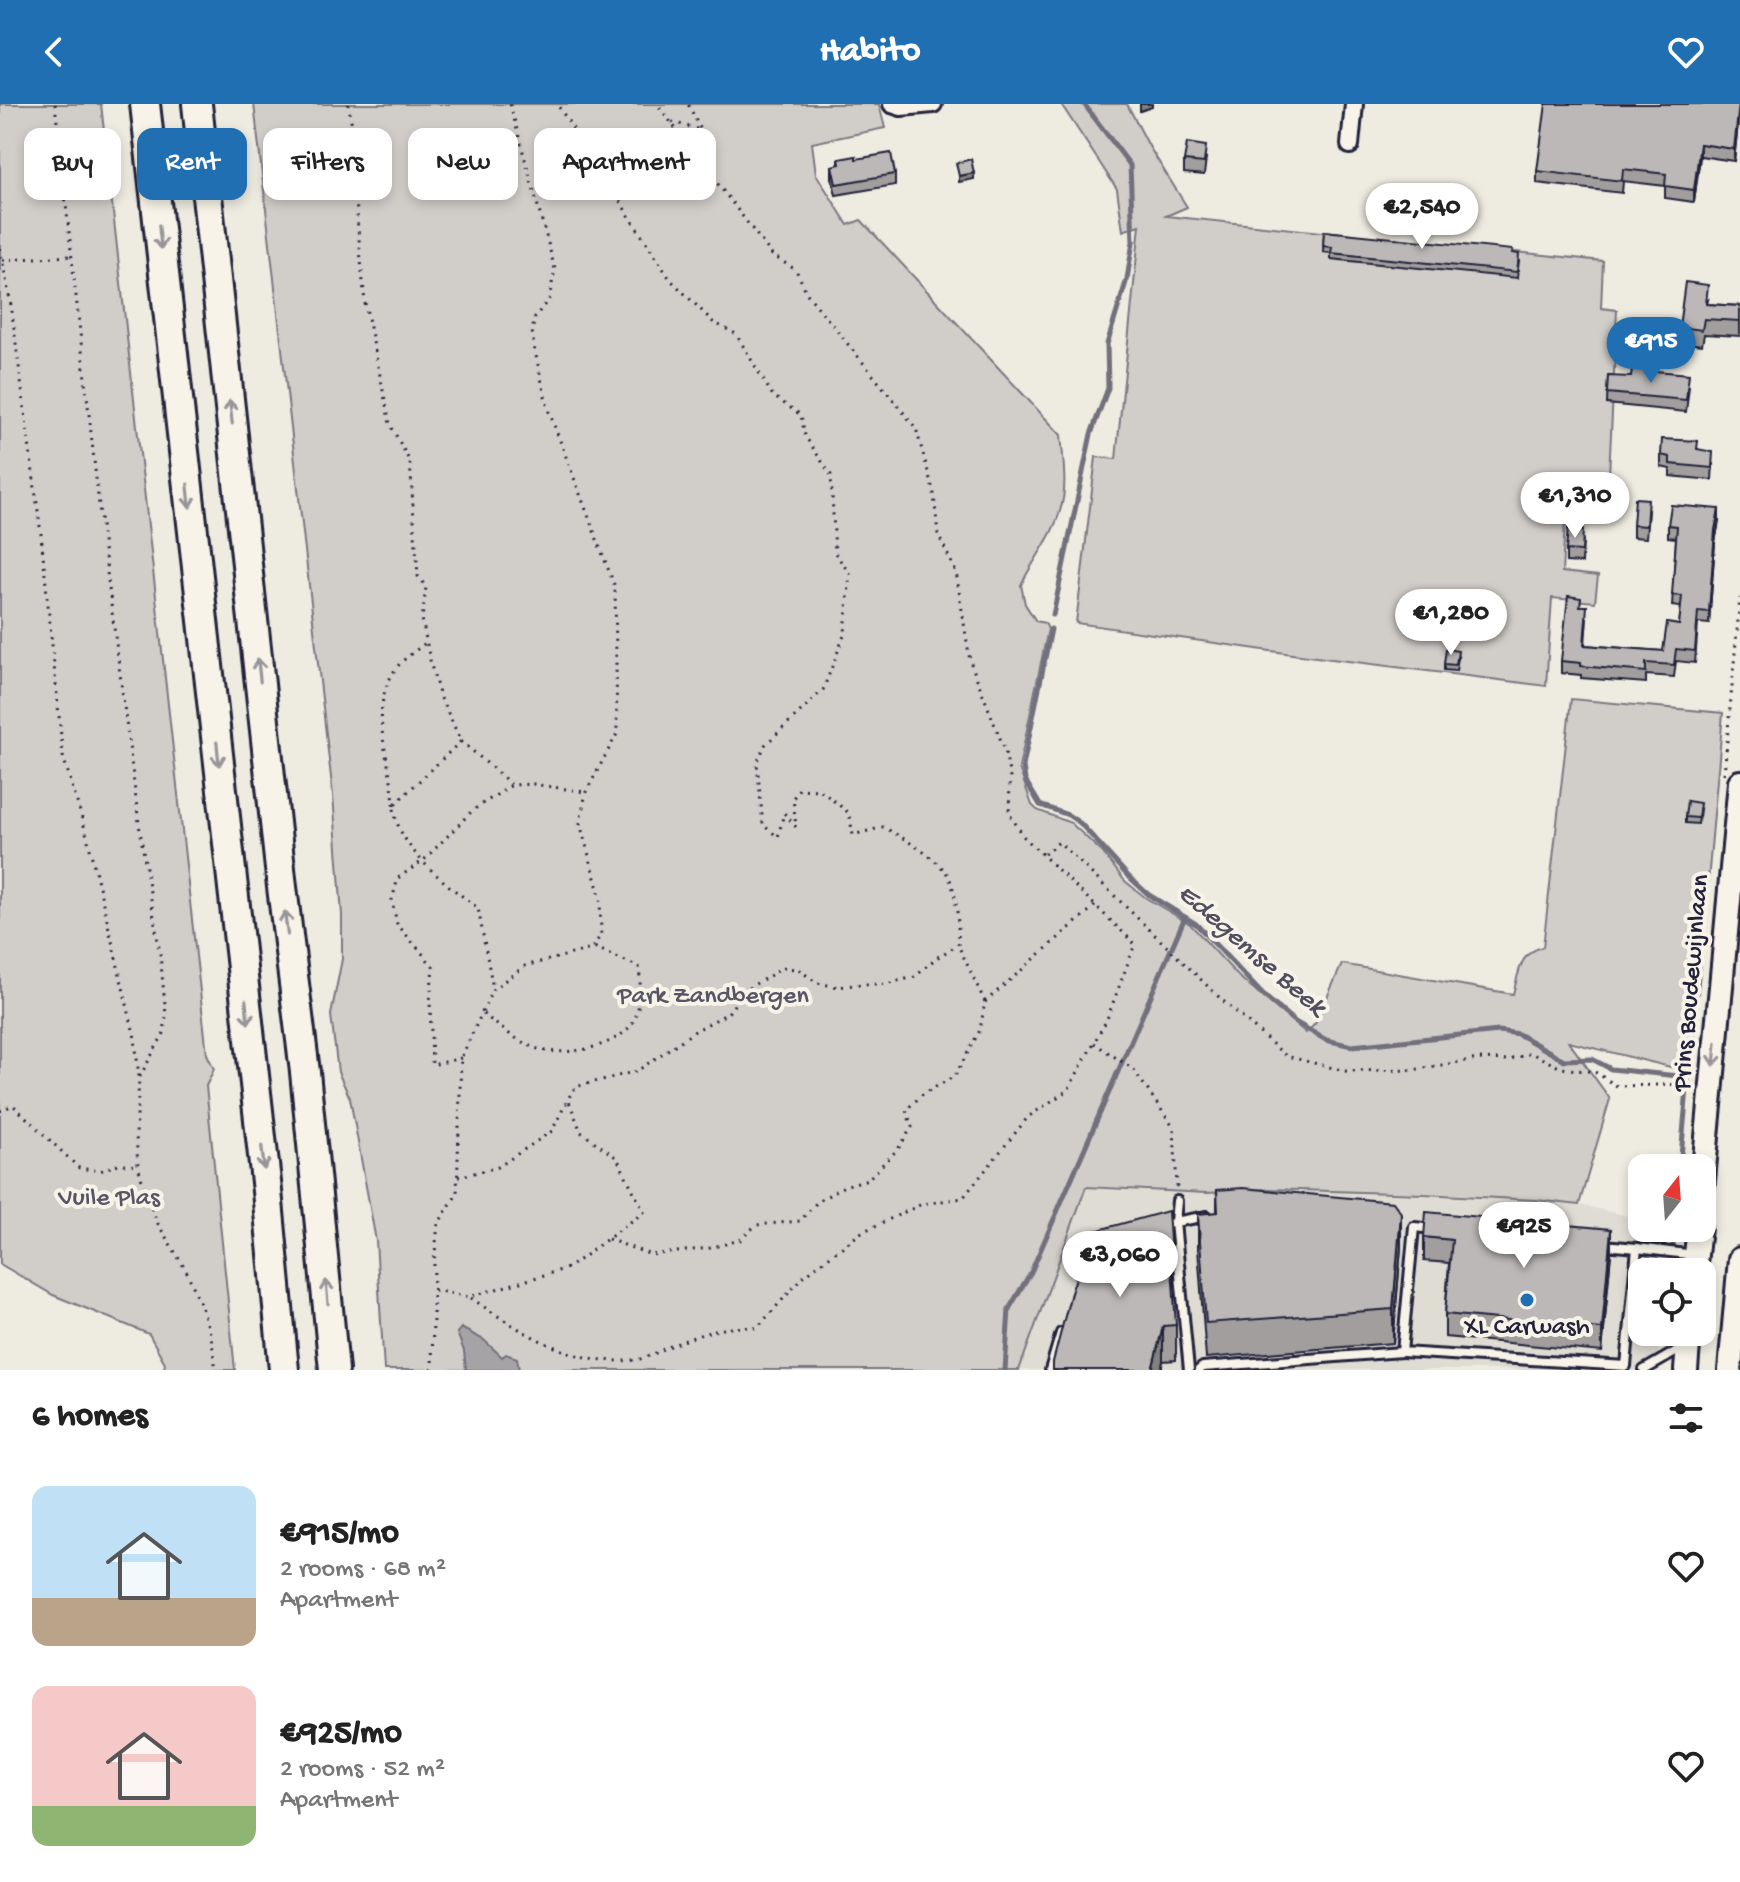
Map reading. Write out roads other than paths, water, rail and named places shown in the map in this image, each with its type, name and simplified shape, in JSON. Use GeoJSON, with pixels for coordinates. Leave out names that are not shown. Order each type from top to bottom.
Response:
{"type":"FeatureCollection","features":[{"type":"Feature","properties":{"kind":"highway"},"geometry":{"type":"LineString","coordinates":[[145,104],[284,1370]]}},
{"type":"Feature","properties":{"kind":"highway"},"geometry":{"type":"LineString","coordinates":[[197,104],[280,871],[305,1072],[334,1370]]}},
{"type":"Feature","properties":{"kind":"main road","name":"Prins Boudewijnlaan"},"geometry":{"type":"LineString","coordinates":[[1705,1154],[1740,782]]}},
{"type":"Feature","properties":{"kind":"main road"},"geometry":{"type":"LineString","coordinates":[[1730,1370],[1740,1259]]}},
{"type":"Feature","properties":{"kind":"main road"},"geometry":{"type":"LineString","coordinates":[[1686,1370],[1688,1346]]}},
{"type":"Feature","properties":{"kind":"street"},"geometry":{"type":"LineString","coordinates":[[892,104],[901,107],[933,104]]}},
{"type":"Feature","properties":{"kind":"street"},"geometry":{"type":"LineString","coordinates":[[1350,145],[1354,104]]}},
{"type":"Feature","properties":{"kind":"lane"},"geometry":{"type":"LineString","coordinates":[[1177,1201],[1175,1222],[1189,1370]]}},
{"type":"Feature","properties":{"kind":"lane"},"geometry":{"type":"LineString","coordinates":[[1161,1225],[1219,1214]]}},
{"type":"Feature","properties":{"kind":"lane"},"geometry":{"type":"LineString","coordinates":[[1399,1226],[1444,1230]]}},
{"type":"Feature","properties":{"kind":"lane"},"geometry":{"type":"LineString","coordinates":[[1402,1352],[1414,1227]]}},
{"type":"Feature","properties":{"kind":"lane"},"geometry":{"type":"LineString","coordinates":[[1593,1244],[1637,1248],[1676,1258]]}},
{"type":"Feature","properties":{"kind":"lane"},"geometry":{"type":"LineString","coordinates":[[1199,1370],[1203,1367],[1402,1352],[1626,1366],[1637,1248]]}},
{"type":"Feature","properties":{"kind":"lane"},"geometry":{"type":"LineString","coordinates":[[1050,1370],[1064,1325]]}},
{"type":"Feature","properties":{"kind":"lane"},"geometry":{"type":"LineString","coordinates":[[1644,1370],[1677,1346]]}},
{"type":"Feature","properties":{"kind":"waterway","name":"Edegemse Beek"},"geometry":{"type":"LineString","coordinates":[[1053,615],[1091,434],[1108,388],[1107,344],[1127,279],[1133,242],[1130,165],[1084,104]]}},
{"type":"Feature","properties":{"kind":"waterway","name":"Edegemse Beek"},"geometry":{"type":"LineString","coordinates":[[1051,629],[1023,766],[1025,780],[1040,805],[1080,823],[1128,876],[1149,895],[1196,924],[1263,995],[1295,1022],[1326,1040],[1352,1046],[1499,1031],[1518,1034],[1564,1060],[1592,1059],[1611,1069],[1688,1077],[1681,1154]]}},
{"type":"Feature","properties":{"kind":"waterway"},"geometry":{"type":"LineString","coordinates":[[1005,1370],[1009,1309],[1031,1272],[1185,917]]}},
{"type":"Feature","properties":{"kind":"place","name":"XL Carwash"},"geometry":{"type":"Point","coordinates":[1527,1300]}},
{"type":"Feature","properties":{"kind":"park label","name":"Park Zandbergen"},"geometry":{"type":"Point","coordinates":[713,997]}},
{"type":"Feature","properties":{"kind":"park label","name":"Vuile Plas"},"geometry":{"type":"Point","coordinates":[109,1199]}}]}
